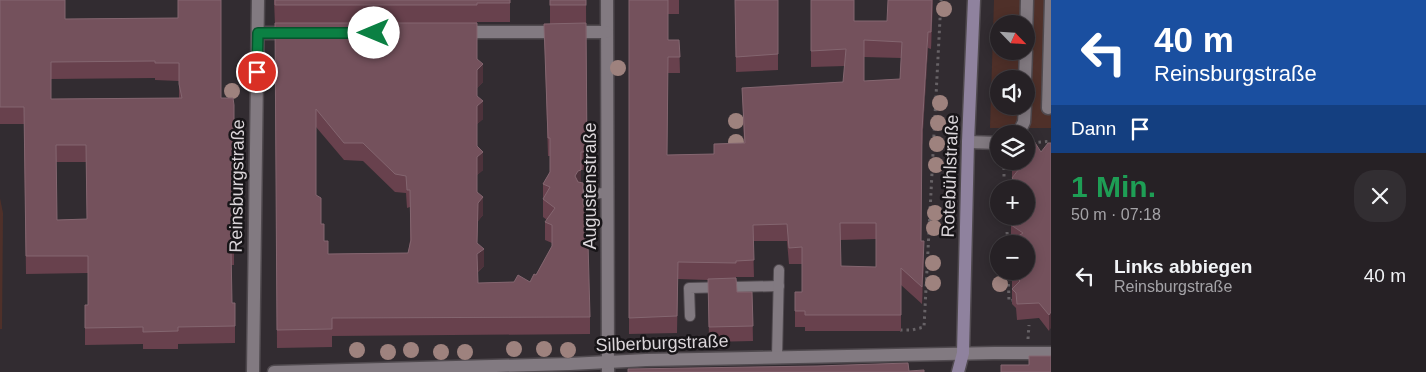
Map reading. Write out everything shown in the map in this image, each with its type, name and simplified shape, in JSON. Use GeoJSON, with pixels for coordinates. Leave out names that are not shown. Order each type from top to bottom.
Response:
{"type":"FeatureCollection","features":[{"type":"Feature","properties":{"kind":"main road","name":"Rotebühlstraße"},"geometry":{"type":"LineString","coordinates":[[958,372],[963,354],[968,142],[974,0]]}},
{"type":"Feature","properties":{"kind":"main road","name":"Rotebühlstraße"},"geometry":{"type":"LineString","coordinates":[[963,354],[969,372]]}},
{"type":"Feature","properties":{"kind":"street","name":"Reinsburgstraße"},"geometry":{"type":"LineString","coordinates":[[253,372],[258,0]]}},
{"type":"Feature","properties":{"kind":"street","name":"Augustenstraße"},"geometry":{"type":"LineString","coordinates":[[607,0],[608,367]]}},
{"type":"Feature","properties":{"kind":"street"},"geometry":{"type":"LineString","coordinates":[[1027,0],[1027,15]]}},
{"type":"Feature","properties":{"kind":"street"},"geometry":{"type":"LineString","coordinates":[[1035,107],[1049,108],[1051,0]]}},
{"type":"Feature","properties":{"kind":"street"},"geometry":{"type":"LineString","coordinates":[[447,32],[606,32]]}},
{"type":"Feature","properties":{"kind":"street"},"geometry":{"type":"LineString","coordinates":[[258,33],[308,33]]}},
{"type":"Feature","properties":{"kind":"street"},"geometry":{"type":"LineString","coordinates":[[968,142],[990,143]]}},
{"type":"Feature","properties":{"kind":"street","name":"Silberburgstraße"},"geometry":{"type":"LineString","coordinates":[[274,372],[608,367],[646,360],[1051,353]]}},
{"type":"Feature","properties":{"kind":"lane"},"geometry":{"type":"LineString","coordinates":[[582,194],[607,193]]}},
{"type":"Feature","properties":{"kind":"lane"},"geometry":{"type":"LineString","coordinates":[[777,357],[779,270]]}},
{"type":"Feature","properties":{"kind":"lane"},"geometry":{"type":"LineString","coordinates":[[690,316],[689,288],[779,286]]}},
{"type":"Feature","properties":{"kind":"path"},"geometry":{"type":"LineString","coordinates":[[900,330],[924,327],[941,0]]}},
{"type":"Feature","properties":{"kind":"path"},"geometry":{"type":"LineString","coordinates":[[1035,142],[1051,141]]}},
{"type":"Feature","properties":{"kind":"path"},"geometry":{"type":"LineString","coordinates":[[1004,170],[1004,179]]}},
{"type":"Feature","properties":{"kind":"path"},"geometry":{"type":"LineString","coordinates":[[1008,280],[1009,301],[1014,300]]}},
{"type":"Feature","properties":{"kind":"path"},"geometry":{"type":"LineString","coordinates":[[1028,330],[1029,325]]}},
{"type":"Feature","properties":{"kind":"shaded area"},"geometry":{"type":"Polygon","coordinates":[[[994,0],[1051,0],[1051,128],[1035,128],[1035,125],[990,125],[990,115],[1035,115],[1035,70],[992,70],[992,60],[1035,60],[1035,15],[994,15],[994,0]]]}},
{"type":"Feature","properties":{"kind":"shaded area"},"geometry":{"type":"Polygon","coordinates":[[[0,198],[3,213],[2,329],[0,329],[0,198]]]}},
{"type":"Feature","properties":{"kind":"building"},"geometry":{"type":"Polygon","coordinates":[[[0,0],[65,0],[65,19],[178,18],[178,0],[221,0],[221,98],[233,98],[234,105],[234,248],[231,248],[232,303],[235,303],[235,326],[178,327],[178,331],[143,332],[143,327],[85,328],[85,305],[88,305],[88,256],[26,256],[24,107],[0,107],[0,0]],[[155,61],[51,62],[51,99],[182,98],[179,84],[179,63],[155,63],[155,61]],[[56,145],[57,220],[87,219],[86,145],[56,145]]]}},
{"type":"Feature","properties":{"kind":"building"},"geometry":{"type":"Polygon","coordinates":[[[275,0],[510,0],[510,3],[477,3],[477,5],[275,5],[275,0]]]}},
{"type":"Feature","properties":{"kind":"building"},"geometry":{"type":"Polygon","coordinates":[[[550,0],[586,0],[586,5],[550,5],[550,0]]]}},
{"type":"Feature","properties":{"kind":"building"},"geometry":{"type":"Polygon","coordinates":[[[629,0],[668,0],[668,40],[679,40],[680,57],[668,57],[667,155],[714,154],[714,144],[745,143],[742,88],[843,82],[846,49],[811,51],[811,0],[854,0],[854,21],[887,21],[888,0],[932,0],[931,32],[928,32],[922,130],[921,241],[924,241],[922,287],[901,268],[901,315],[805,315],[805,311],[795,311],[795,292],[802,292],[802,247],[789,248],[787,224],[753,225],[754,260],[736,261],[736,263],[678,262],[677,316],[629,318],[629,0]],[[864,40],[864,81],[900,79],[902,42],[864,40]],[[840,223],[841,266],[876,267],[876,223],[840,223]]]}},
{"type":"Feature","properties":{"kind":"building"},"geometry":{"type":"Polygon","coordinates":[[[735,0],[778,0],[778,54],[736,57],[735,0]]]}},
{"type":"Feature","properties":{"kind":"building"},"geometry":{"type":"Polygon","coordinates":[[[275,23],[477,23],[477,59],[483,64],[477,70],[477,96],[483,101],[477,106],[477,146],[483,152],[477,157],[477,192],[483,197],[478,203],[477,243],[484,249],[477,254],[478,283],[514,282],[518,275],[530,282],[552,246],[552,225],[545,222],[555,208],[543,199],[550,187],[543,184],[550,172],[544,24],[586,23],[587,152],[581,152],[581,170],[575,176],[578,182],[583,183],[583,205],[587,205],[590,317],[332,318],[332,329],[277,330],[275,23]],[[316,109],[316,195],[321,198],[321,224],[324,224],[324,241],[328,241],[328,254],[408,253],[411,240],[410,190],[407,190],[406,176],[395,174],[363,143],[344,143],[316,109]]]}},
{"type":"Feature","properties":{"kind":"building"},"geometry":{"type":"Polygon","coordinates":[[[1035,143],[1041,152],[1048,143],[1051,143],[1051,312],[1049,315],[1039,303],[1017,304],[1016,293],[1012,289],[1019,280],[1035,280],[1035,235],[1020,235],[1023,233],[1011,225],[1035,225],[1035,180],[1014,180],[1012,178],[1018,170],[1035,170],[1035,143]]]}},
{"type":"Feature","properties":{"kind":"building"},"geometry":{"type":"Polygon","coordinates":[[[736,278],[737,292],[752,292],[753,326],[709,327],[708,279],[736,278]]]}},
{"type":"Feature","properties":{"kind":"building"},"geometry":{"type":"Polygon","coordinates":[[[1029,356],[1051,356],[1051,372],[1001,372],[1001,365],[1029,365],[1029,356]]]}},
{"type":"Feature","properties":{"kind":"building"},"geometry":{"type":"Polygon","coordinates":[[[908,363],[909,371],[924,370],[924,372],[628,372],[628,369],[908,363]]]}},
{"type":"Feature","properties":{"kind":"route"},"geometry":{"type":"LineString","coordinates":[[257,72],[258,33],[374,33]]}}]}
